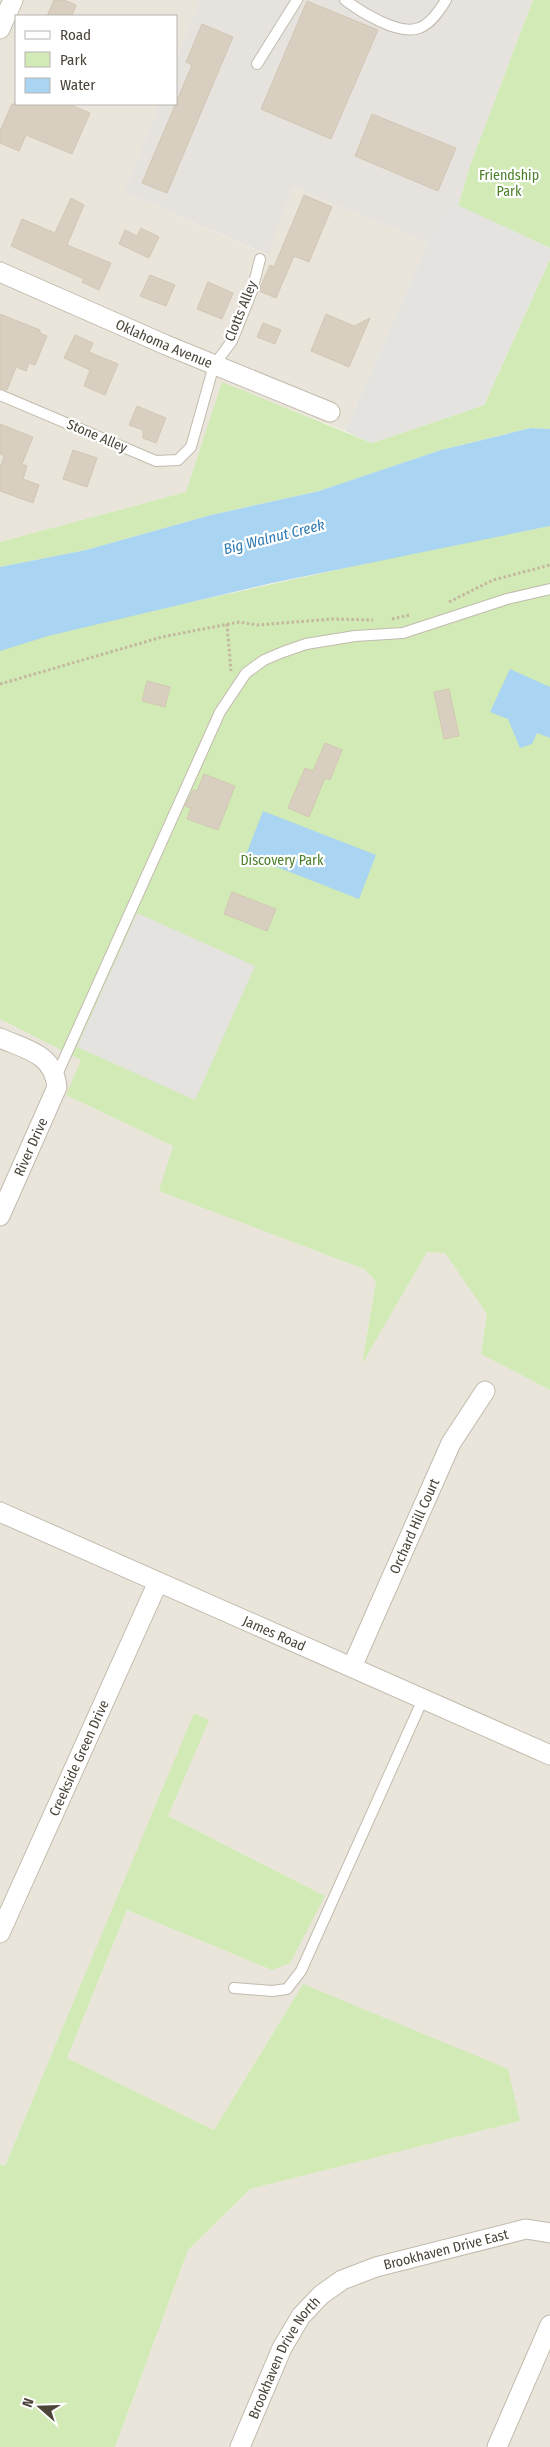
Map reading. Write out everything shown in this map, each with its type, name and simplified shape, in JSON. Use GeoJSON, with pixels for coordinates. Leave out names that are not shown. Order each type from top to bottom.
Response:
{"type":"FeatureCollection","features":[{"type":"Feature","properties":{"kind":"street"},"geometry":{"type":"LineString","coordinates":[[0,29],[13,0]]}},
{"type":"Feature","properties":{"kind":"street","name":"Oklahoma Avenue"},"geometry":{"type":"LineString","coordinates":[[0,272],[330,412]]}},
{"type":"Feature","properties":{"kind":"street"},"geometry":{"type":"LineString","coordinates":[[0,1038],[38,1054],[50,1063],[56,1077]]}},
{"type":"Feature","properties":{"kind":"street","name":"River Drive"},"geometry":{"type":"LineString","coordinates":[[0,1216],[57,1087],[56,1077]]}},
{"type":"Feature","properties":{"kind":"street","name":"Orchard Hill Court"},"geometry":{"type":"LineString","coordinates":[[352,1667],[451,1443],[485,1392]]}},
{"type":"Feature","properties":{"kind":"street","name":"James Road"},"geometry":{"type":"LineString","coordinates":[[0,1512],[550,1755]]}},
{"type":"Feature","properties":{"kind":"street","name":"Creekside Green Drive"},"geometry":{"type":"LineString","coordinates":[[0,1933],[158,1582]]}},
{"type":"Feature","properties":{"kind":"street","name":"Brookhaven Drive East"},"geometry":{"type":"LineString","coordinates":[[342,2280],[376,2267],[526,2229],[550,2233]]}},
{"type":"Feature","properties":{"kind":"street","name":"Brookhaven Drive North"},"geometry":{"type":"LineString","coordinates":[[240,2447],[286,2340],[308,2309],[321,2295],[342,2280]]}},
{"type":"Feature","properties":{"kind":"street"},"geometry":{"type":"LineString","coordinates":[[497,2447],[550,2325]]}},
{"type":"Feature","properties":{"kind":"lane"},"geometry":{"type":"LineString","coordinates":[[257,64],[297,0]]}},
{"type":"Feature","properties":{"kind":"lane"},"geometry":{"type":"LineString","coordinates":[[345,0],[381,22],[403,30],[420,28],[437,13],[446,0]]}},
{"type":"Feature","properties":{"kind":"lane","name":"Clotts Alley"},"geometry":{"type":"LineString","coordinates":[[191,447],[214,364],[232,341],[252,290],[260,259]]}},
{"type":"Feature","properties":{"kind":"lane","name":"Stone Alley"},"geometry":{"type":"LineString","coordinates":[[0,395],[156,461],[178,460],[191,447]]}},
{"type":"Feature","properties":{"kind":"lane"},"geometry":{"type":"LineString","coordinates":[[56,1077],[220,712],[246,673],[264,660],[306,644],[355,636],[403,633],[507,599],[550,590]]}},
{"type":"Feature","properties":{"kind":"lane"},"geometry":{"type":"LineString","coordinates":[[234,1988],[272,1991],[287,1989],[301,1971],[423,1698]]}},
{"type":"Feature","properties":{"kind":"path"},"geometry":{"type":"LineString","coordinates":[[444,605],[493,580],[550,565]]}},
{"type":"Feature","properties":{"kind":"path"},"geometry":{"type":"LineString","coordinates":[[384,619],[414,614]]}},
{"type":"Feature","properties":{"kind":"path"},"geometry":{"type":"LineString","coordinates":[[0,684],[162,637],[227,624],[239,622],[257,625],[332,619],[376,620]]}},
{"type":"Feature","properties":{"kind":"path"},"geometry":{"type":"LineString","coordinates":[[227,624],[233,690]]}},
{"type":"Feature","properties":{"kind":"shaded area"},"geometry":{"type":"Polygon","coordinates":[[[0,0],[200,0],[178,54],[178,15],[15,15],[15,105],[159,105],[124,192],[267,255],[293,187],[428,243],[345,431],[222,383],[186,492],[0,542],[0,0]]]}},
{"type":"Feature","properties":{"kind":"shaded area"},"geometry":{"type":"Polygon","coordinates":[[[200,0],[533,0],[471,163],[458,206],[447,200],[428,243],[293,187],[268,255],[124,192],[159,105],[178,105],[178,54],[200,0]]]}},
{"type":"Feature","properties":{"kind":"shaded area"},"geometry":{"type":"Polygon","coordinates":[[[447,200],[550,248],[550,259],[484,405],[372,443],[345,431],[447,200]]]}},
{"type":"Feature","properties":{"kind":"shaded area"},"geometry":{"type":"Polygon","coordinates":[[[137,913],[255,966],[195,1100],[77,1047],[137,913]]]}},
{"type":"Feature","properties":{"kind":"shaded area"},"geometry":{"type":"Polygon","coordinates":[[[0,1019],[82,1060],[66,1095],[173,1146],[160,1191],[364,1269],[376,1281],[362,1363],[427,1252],[446,1253],[487,1314],[481,1354],[550,1390],[550,2447],[115,2447],[188,2250],[250,2189],[519,2121],[303,1984],[214,2130],[67,2058],[127,1910],[272,1970],[325,1896],[168,1816],[208,1720],[195,1713],[5,2166],[0,2164],[0,1019]]]}},
{"type":"Feature","properties":{"kind":"green space","name":"Friendship Park"},"geometry":{"type":"Polygon","coordinates":[[[533,0],[550,0],[550,248],[458,206],[471,163],[533,0]]]}},
{"type":"Feature","properties":{"kind":"green space"},"geometry":{"type":"Polygon","coordinates":[[[550,259],[550,429],[531,428],[441,450],[319,491],[211,515],[86,550],[0,567],[0,542],[186,492],[222,382],[372,443],[484,405],[550,259]]]}},
{"type":"Feature","properties":{"kind":"green space","name":"Discovery Park"},"geometry":{"type":"Polygon","coordinates":[[[550,526],[550,1390],[481,1354],[487,1314],[445,1253],[427,1252],[362,1364],[376,1281],[364,1269],[159,1191],[173,1146],[66,1095],[81,1060],[0,1019],[0,644],[427,550],[550,526]]]}},
{"type":"Feature","properties":{"kind":"green space"},"geometry":{"type":"Polygon","coordinates":[[[194,1713],[209,1720],[168,1816],[325,1896],[290,1963],[272,1970],[127,1910],[67,2058],[214,2130],[303,1984],[508,2069],[520,2121],[250,2189],[188,2250],[115,2447],[0,2447],[0,2164],[5,2166],[194,1713]]]}},
{"type":"Feature","properties":{"kind":"water","name":"Big Walnut Creek"},"geometry":{"type":"Polygon","coordinates":[[[531,428],[550,429],[550,526],[272,583],[48,636],[0,651],[0,567],[86,550],[211,515],[319,491],[441,450],[531,428]]]}},
{"type":"Feature","properties":{"kind":"water"},"geometry":{"type":"Polygon","coordinates":[[[510,669],[550,687],[550,738],[537,733],[532,744],[520,748],[508,719],[490,712],[510,669]]]}},
{"type":"Feature","properties":{"kind":"water"},"geometry":{"type":"Polygon","coordinates":[[[263,811],[376,855],[359,899],[246,855],[263,811]]]}},
{"type":"Feature","properties":{"kind":"building"},"geometry":{"type":"Polygon","coordinates":[[[54,0],[64,0],[76,5],[72,15],[47,15],[54,0]]]}},
{"type":"Feature","properties":{"kind":"building"},"geometry":{"type":"Polygon","coordinates":[[[307,1],[378,30],[331,139],[261,109],[307,1]]]}},
{"type":"Feature","properties":{"kind":"building"},"geometry":{"type":"Polygon","coordinates":[[[202,24],[233,37],[167,193],[142,183],[175,105],[178,105],[178,98],[192,65],[186,62],[202,24]]]}},
{"type":"Feature","properties":{"kind":"building"},"geometry":{"type":"Polygon","coordinates":[[[12,104],[70,105],[90,113],[72,154],[26,135],[19,151],[0,143],[0,131],[12,104]]]}},
{"type":"Feature","properties":{"kind":"building"},"geometry":{"type":"Polygon","coordinates":[[[372,114],[456,148],[438,191],[355,156],[372,114]]]}},
{"type":"Feature","properties":{"kind":"building"},"geometry":{"type":"Polygon","coordinates":[[[304,195],[332,207],[309,262],[294,256],[276,298],[259,291],[270,265],[274,267],[304,195]]]}},
{"type":"Feature","properties":{"kind":"building"},"geometry":{"type":"Polygon","coordinates":[[[71,198],[84,205],[67,245],[111,263],[99,290],[82,282],[84,279],[11,246],[22,219],[55,233],[71,198]]]}},
{"type":"Feature","properties":{"kind":"building"},"geometry":{"type":"Polygon","coordinates":[[[141,228],[159,237],[149,258],[119,244],[125,230],[137,236],[141,228]]]}},
{"type":"Feature","properties":{"kind":"building"},"geometry":{"type":"Polygon","coordinates":[[[150,275],[175,285],[166,306],[140,296],[150,275]]]}},
{"type":"Feature","properties":{"kind":"building"},"geometry":{"type":"Polygon","coordinates":[[[208,282],[233,293],[222,319],[197,309],[208,282]]]}},
{"type":"Feature","properties":{"kind":"building"},"geometry":{"type":"Polygon","coordinates":[[[0,314],[40,330],[40,333],[47,336],[35,365],[29,363],[26,371],[16,367],[7,390],[0,388],[0,314]]]}},
{"type":"Feature","properties":{"kind":"building"},"geometry":{"type":"Polygon","coordinates":[[[326,314],[354,326],[370,318],[349,367],[311,351],[326,314]]]}},
{"type":"Feature","properties":{"kind":"building"},"geometry":{"type":"Polygon","coordinates":[[[263,323],[281,330],[275,344],[257,337],[263,323]]]}},
{"type":"Feature","properties":{"kind":"building"},"geometry":{"type":"Polygon","coordinates":[[[75,335],[93,343],[89,352],[118,364],[105,395],[84,386],[90,370],[64,358],[75,335]]]}},
{"type":"Feature","properties":{"kind":"building"},"geometry":{"type":"Polygon","coordinates":[[[137,406],[166,418],[156,443],[143,438],[143,430],[129,425],[137,406]]]}},
{"type":"Feature","properties":{"kind":"building"},"geometry":{"type":"Polygon","coordinates":[[[0,424],[33,437],[22,464],[27,466],[23,479],[39,485],[33,503],[0,491],[0,468],[4,456],[0,454],[0,424]]]}},
{"type":"Feature","properties":{"kind":"building"},"geometry":{"type":"Polygon","coordinates":[[[73,450],[97,458],[87,487],[63,479],[73,450]]]}},
{"type":"Feature","properties":{"kind":"building"},"geometry":{"type":"Polygon","coordinates":[[[147,681],[170,687],[165,707],[142,701],[147,681]]]}},
{"type":"Feature","properties":{"kind":"building"},"geometry":{"type":"Polygon","coordinates":[[[449,689],[459,736],[444,739],[434,692],[449,689]]]}},
{"type":"Feature","properties":{"kind":"building"},"geometry":{"type":"Polygon","coordinates":[[[325,743],[342,750],[330,780],[325,778],[309,817],[288,808],[305,768],[313,771],[325,743]]]}},
{"type":"Feature","properties":{"kind":"building"},"geometry":{"type":"Polygon","coordinates":[[[204,774],[235,786],[218,830],[187,819],[191,808],[185,806],[193,790],[197,791],[204,774]]]}},
{"type":"Feature","properties":{"kind":"building"},"geometry":{"type":"Polygon","coordinates":[[[232,892],[276,909],[267,931],[224,914],[232,892]]]}}]}
